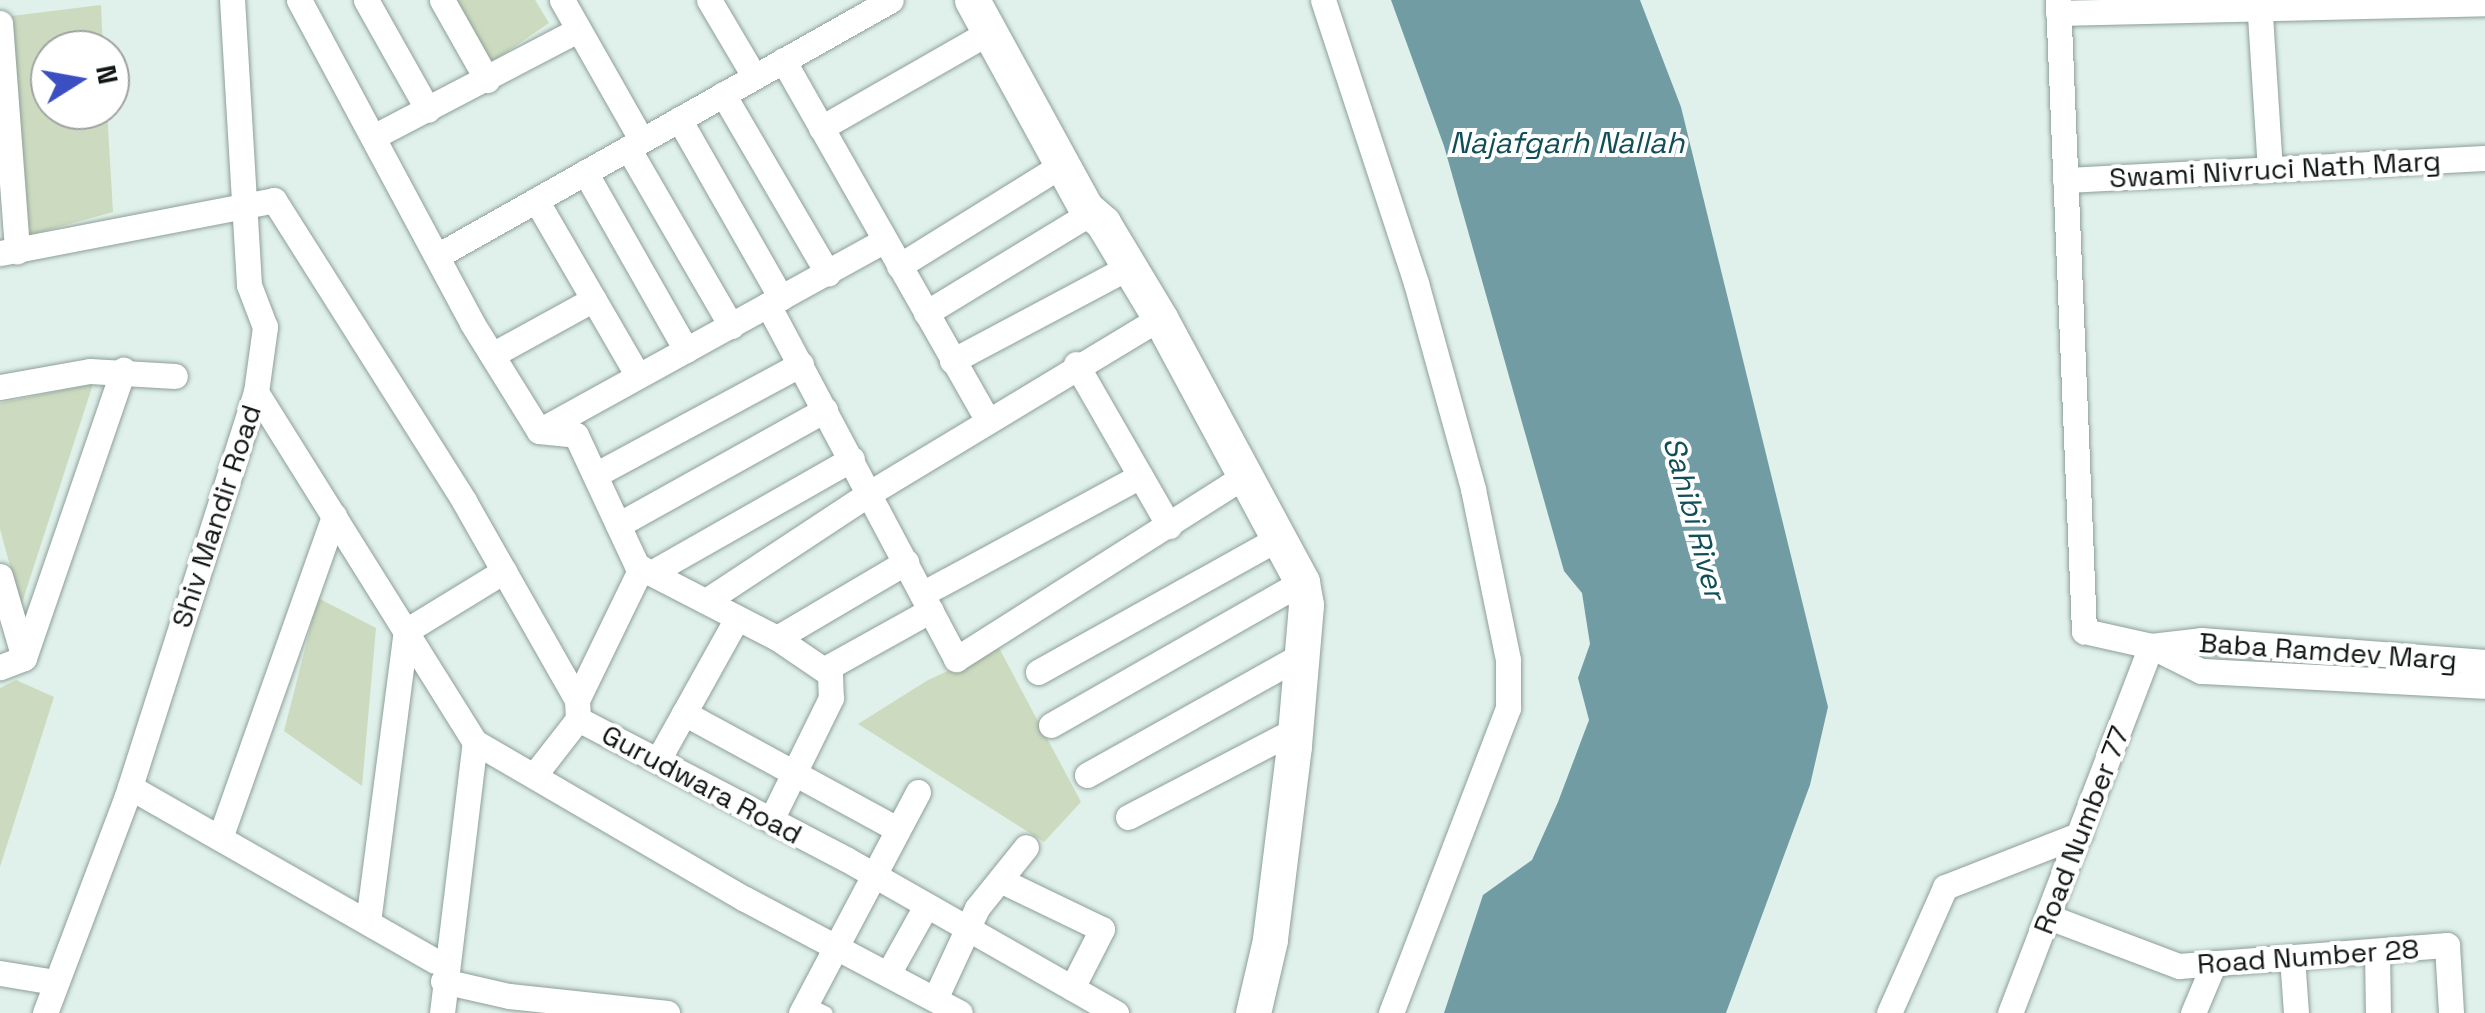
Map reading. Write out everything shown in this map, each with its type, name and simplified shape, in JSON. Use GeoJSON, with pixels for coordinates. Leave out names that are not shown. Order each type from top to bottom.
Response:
{"type":"FeatureCollection","features":[{"type":"Feature","properties":{"kind":"street","name":"Shiv Mandir Road"},"geometry":{"type":"LineString","coordinates":[[45,1013],[130,786],[256,392],[265,328],[248,285],[232,0]]}},
{"type":"Feature","properties":{"kind":"street"},"geometry":{"type":"LineString","coordinates":[[299,0],[492,356],[539,431]]}},
{"type":"Feature","properties":{"kind":"street"},"geometry":{"type":"LineString","coordinates":[[366,0],[428,110]]}},
{"type":"Feature","properties":{"kind":"street"},"geometry":{"type":"LineString","coordinates":[[442,0],[487,80]]}},
{"type":"Feature","properties":{"kind":"street"},"geometry":{"type":"LineString","coordinates":[[562,0],[731,326]]}},
{"type":"Feature","properties":{"kind":"street"},"geometry":{"type":"LineString","coordinates":[[708,0],[754,76]]}},
{"type":"Feature","properties":{"kind":"street"},"geometry":{"type":"LineString","coordinates":[[437,256],[783,60],[849,10],[892,0]]}},
{"type":"Feature","properties":{"kind":"street"},"geometry":{"type":"LineString","coordinates":[[972,0],[991,16],[1099,199],[1098,218]]}},
{"type":"Feature","properties":{"kind":"street"},"geometry":{"type":"LineString","coordinates":[[1323,0],[1366,118],[1431,339],[1498,595],[1508,660],[1508,708],[1391,1013]]}},
{"type":"Feature","properties":{"kind":"street"},"geometry":{"type":"LineString","coordinates":[[2151,646],[2084,631],[2058,6],[2485,3]]}},
{"type":"Feature","properties":{"kind":"street"},"geometry":{"type":"LineString","coordinates":[[2259,4],[2270,170]]}},
{"type":"Feature","properties":{"kind":"street"},"geometry":{"type":"LineString","coordinates":[[821,128],[991,16]]}},
{"type":"Feature","properties":{"kind":"street"},"geometry":{"type":"LineString","coordinates":[[991,16],[1062,165],[1160,318],[1302,582],[1302,655],[1295,730],[1270,940],[1253,1013]]}},
{"type":"Feature","properties":{"kind":"street"},"geometry":{"type":"LineString","coordinates":[[0,24],[8,252],[246,205]]}},
{"type":"Feature","properties":{"kind":"street"},"geometry":{"type":"LineString","coordinates":[[373,137],[578,30]]}},
{"type":"Feature","properties":{"kind":"street"},"geometry":{"type":"LineString","coordinates":[[783,60],[988,419]]}},
{"type":"Feature","properties":{"kind":"street"},"geometry":{"type":"LineString","coordinates":[[723,94],[828,274]]}},
{"type":"Feature","properties":{"kind":"street"},"geometry":{"type":"LineString","coordinates":[[679,119],[774,301],[800,364],[956,660],[1246,475]]}},
{"type":"Feature","properties":{"kind":"street","name":"Swami Nivruci Nath Marg"},"geometry":{"type":"LineString","coordinates":[[2065,180],[2485,158]]}},
{"type":"Feature","properties":{"kind":"street"},"geometry":{"type":"LineString","coordinates":[[899,266],[1062,165]]}},
{"type":"Feature","properties":{"kind":"street"},"geometry":{"type":"LineString","coordinates":[[585,172],[686,350]]}},
{"type":"Feature","properties":{"kind":"street","name":"Gurudwara Road"},"geometry":{"type":"LineString","coordinates":[[246,205],[274,200],[504,571],[577,709],[658,760],[1116,1013]]}},
{"type":"Feature","properties":{"kind":"street"},"geometry":{"type":"LineString","coordinates":[[536,200],[638,376]]}},
{"type":"Feature","properties":{"kind":"street"},"geometry":{"type":"LineString","coordinates":[[926,313],[1098,218]]}},
{"type":"Feature","properties":{"kind":"street"},"geometry":{"type":"LineString","coordinates":[[539,431],[885,240]]}},
{"type":"Feature","properties":{"kind":"street"},"geometry":{"type":"LineString","coordinates":[[952,360],[1129,267]]}},
{"type":"Feature","properties":{"kind":"street"},"geometry":{"type":"LineString","coordinates":[[492,356],[594,299]]}},
{"type":"Feature","properties":{"kind":"street"},"geometry":{"type":"LineString","coordinates":[[706,601],[1076,364],[1160,318]]}},
{"type":"Feature","properties":{"kind":"street"},"geometry":{"type":"LineString","coordinates":[[594,476],[800,364]]}},
{"type":"Feature","properties":{"kind":"street"},"geometry":{"type":"LineString","coordinates":[[1076,364],[1169,526]]}},
{"type":"Feature","properties":{"kind":"street"},"geometry":{"type":"LineString","coordinates":[[0,387],[122,370],[176,376]]}},
{"type":"Feature","properties":{"kind":"street"},"geometry":{"type":"LineString","coordinates":[[12,662],[122,370]]}},
{"type":"Feature","properties":{"kind":"street"},"geometry":{"type":"LineString","coordinates":[[256,392],[475,742],[960,1013]]}},
{"type":"Feature","properties":{"kind":"street"},"geometry":{"type":"LineString","coordinates":[[618,525],[826,410]]}},
{"type":"Feature","properties":{"kind":"street"},"geometry":{"type":"LineString","coordinates":[[539,431],[576,435],[618,525],[646,571],[777,638],[825,669],[834,690],[771,820]]}},
{"type":"Feature","properties":{"kind":"street"},"geometry":{"type":"LineString","coordinates":[[536,773],[577,709],[646,571],[852,459]]}},
{"type":"Feature","properties":{"kind":"street"},"geometry":{"type":"LineString","coordinates":[[825,669],[926,602],[1140,476]]}},
{"type":"Feature","properties":{"kind":"street"},"geometry":{"type":"LineString","coordinates":[[220,838],[334,516]]}},
{"type":"Feature","properties":{"kind":"street"},"geometry":{"type":"LineString","coordinates":[[1038,672],[1279,538]]}},
{"type":"Feature","properties":{"kind":"street"},"geometry":{"type":"LineString","coordinates":[[777,638],[906,562]]}},
{"type":"Feature","properties":{"kind":"street"},"geometry":{"type":"LineString","coordinates":[[406,631],[504,571]]}},
{"type":"Feature","properties":{"kind":"street"},"geometry":{"type":"LineString","coordinates":[[0,576],[12,662]]}},
{"type":"Feature","properties":{"kind":"street"},"geometry":{"type":"LineString","coordinates":[[1051,725],[1302,582]]}},
{"type":"Feature","properties":{"kind":"street"},"geometry":{"type":"LineString","coordinates":[[658,760],[737,618]]}},
{"type":"Feature","properties":{"kind":"street"},"geometry":{"type":"LineString","coordinates":[[368,922],[406,631]]}},
{"type":"Feature","properties":{"kind":"street","name":"Baba Ramdev Marg"},"geometry":{"type":"LineString","coordinates":[[2151,646],[2201,640],[2485,662]]}},
{"type":"Feature","properties":{"kind":"street","name":"Baba Ramdev Marg"},"geometry":{"type":"LineString","coordinates":[[2151,646],[2202,671],[2485,686]]}},
{"type":"Feature","properties":{"kind":"street","name":"Road Number 77"},"geometry":{"type":"LineString","coordinates":[[2010,1013],[2151,646]]}},
{"type":"Feature","properties":{"kind":"street"},"geometry":{"type":"LineString","coordinates":[[1088,775],[1302,655]]}},
{"type":"Feature","properties":{"kind":"street"},"geometry":{"type":"LineString","coordinates":[[684,713],[794,768],[897,829]]}},
{"type":"Feature","properties":{"kind":"street"},"geometry":{"type":"LineString","coordinates":[[1128,817],[1295,730]]}},
{"type":"Feature","properties":{"kind":"street"},"geometry":{"type":"LineString","coordinates":[[442,1013],[439,971],[475,742]]}},
{"type":"Feature","properties":{"kind":"street"},"geometry":{"type":"LineString","coordinates":[[130,786],[368,922],[439,971],[509,996],[668,1013]]}},
{"type":"Feature","properties":{"kind":"street"},"geometry":{"type":"LineString","coordinates":[[811,1010],[836,946],[918,792]]}},
{"type":"Feature","properties":{"kind":"street"},"geometry":{"type":"LineString","coordinates":[[1889,1013],[1945,887],[2080,834]]}},
{"type":"Feature","properties":{"kind":"street"},"geometry":{"type":"LineString","coordinates":[[935,1000],[970,931],[977,908],[1026,847]]}},
{"type":"Feature","properties":{"kind":"street"},"geometry":{"type":"LineString","coordinates":[[1000,880],[1102,928],[1072,988]]}},
{"type":"Feature","properties":{"kind":"street"},"geometry":{"type":"LineString","coordinates":[[888,974],[926,906]]}},
{"type":"Feature","properties":{"kind":"street","name":"Road Number 28"},"geometry":{"type":"LineString","coordinates":[[2049,917],[2179,966],[2447,945],[2451,1013]]}},
{"type":"Feature","properties":{"kind":"street"},"geometry":{"type":"LineString","coordinates":[[2377,950],[2378,1013]]}},
{"type":"Feature","properties":{"kind":"street"},"geometry":{"type":"LineString","coordinates":[[2292,957],[2296,1013]]}},
{"type":"Feature","properties":{"kind":"street"},"geometry":{"type":"LineString","coordinates":[[2192,1013],[2214,964]]}},
{"type":"Feature","properties":{"kind":"street"},"geometry":{"type":"LineString","coordinates":[[0,973],[55,982]]}},
{"type":"Feature","properties":{"kind":"green space"},"geometry":{"type":"Polygon","coordinates":[[[457,0],[535,0],[549,23],[492,62],[457,0]]]}},
{"type":"Feature","properties":{"kind":"green space"},"geometry":{"type":"Polygon","coordinates":[[[101,5],[102,30],[30,30],[30,130],[108,130],[113,212],[30,235],[11,16],[101,5]]]}},
{"type":"Feature","properties":{"kind":"green space"},"geometry":{"type":"Polygon","coordinates":[[[93,384],[21,606],[0,529],[0,403],[93,384]]]}},
{"type":"Feature","properties":{"kind":"green space"},"geometry":{"type":"Polygon","coordinates":[[[318,598],[376,628],[362,786],[284,731],[318,598]]]}},
{"type":"Feature","properties":{"kind":"green space"},"geometry":{"type":"Polygon","coordinates":[[[999,648],[1081,802],[1044,842],[858,724],[928,680],[999,648]]]}},
{"type":"Feature","properties":{"kind":"green space"},"geometry":{"type":"Polygon","coordinates":[[[16,680],[54,697],[0,867],[0,688],[16,680]]]}},
{"type":"Feature","properties":{"kind":"water","name":"Najafgarh Nallah"},"geometry":{"type":"Polygon","coordinates":[[[1391,0],[1640,0],[1681,107],[1828,707],[1810,785],[1726,1013],[1444,1013],[1483,895],[1532,860],[1558,802],[1589,720],[1578,678],[1590,644],[1582,593],[1564,571],[1444,146],[1391,0]]]}},
{"type":"Feature","properties":{"kind":"water label","name":"Sahibi River"},"geometry":{"type":"Point","coordinates":[1694,518]}}]}
